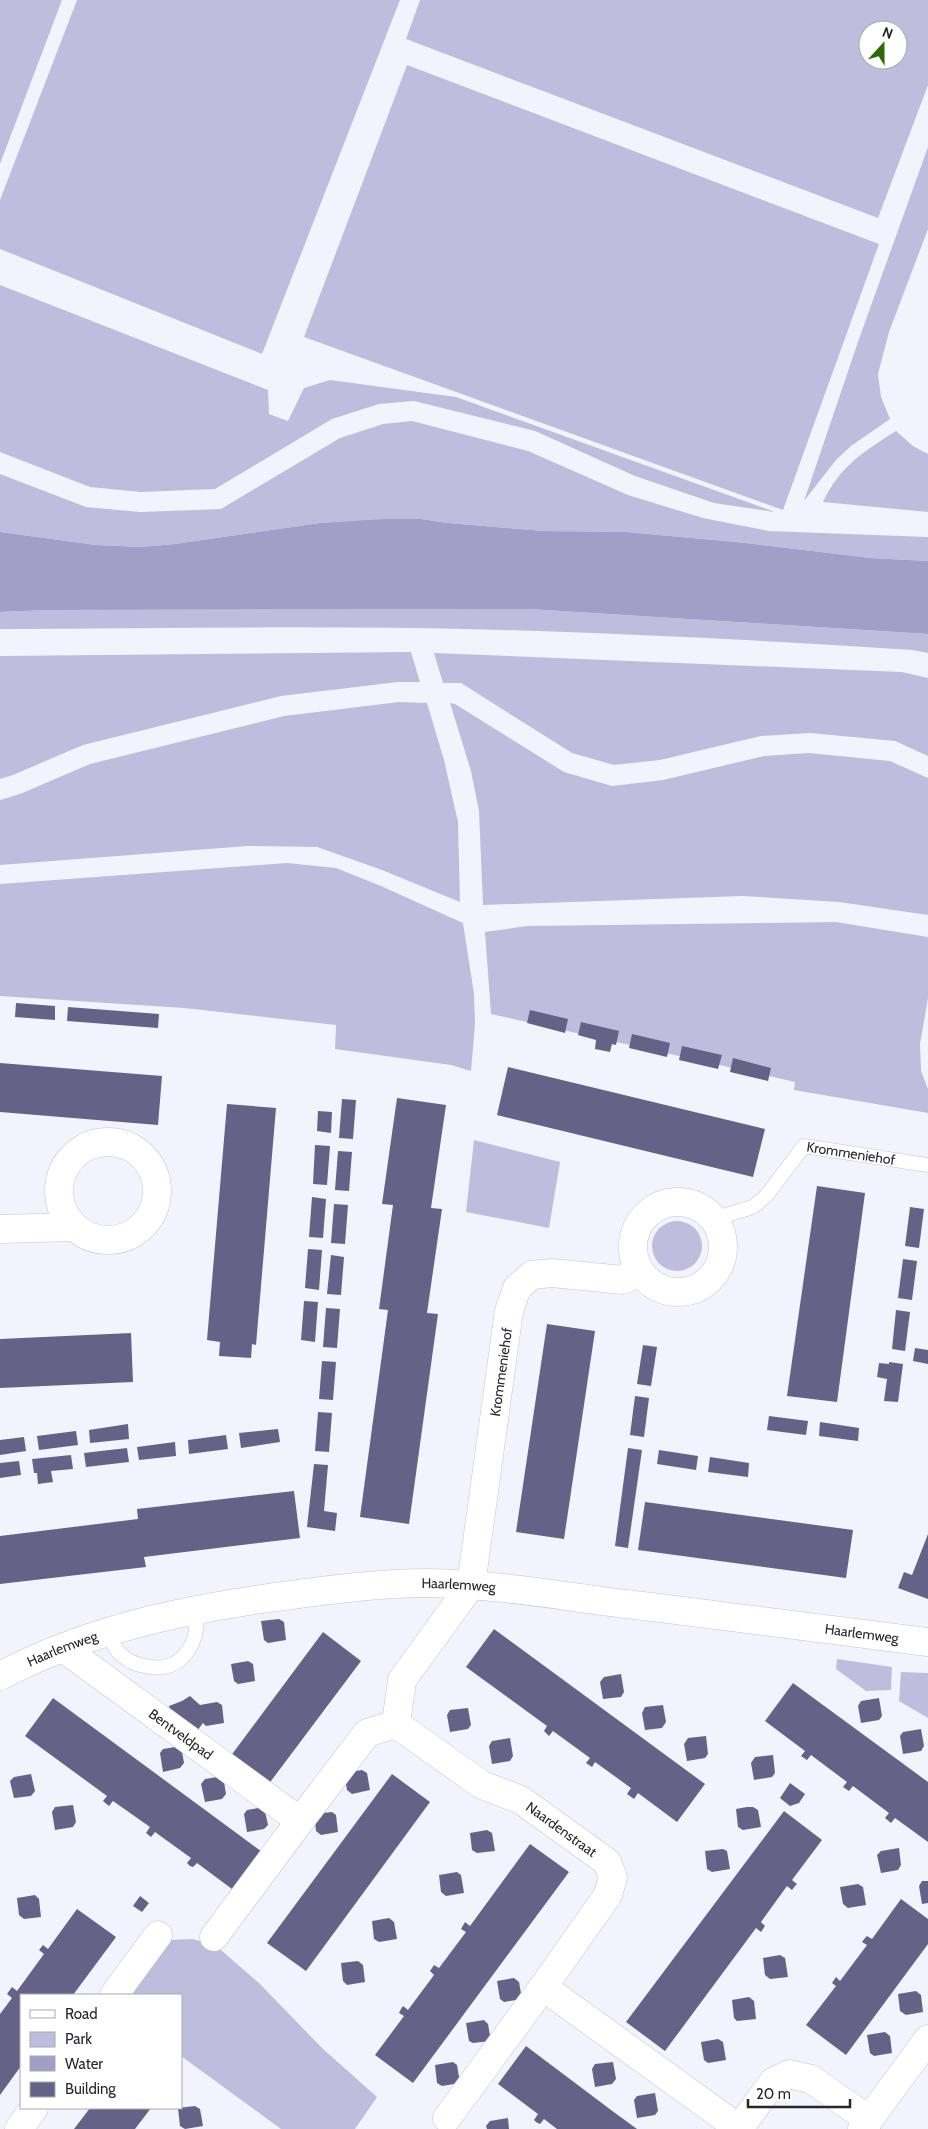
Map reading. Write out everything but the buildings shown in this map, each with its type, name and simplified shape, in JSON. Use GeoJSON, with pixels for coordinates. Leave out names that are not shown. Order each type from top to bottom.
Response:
{"type":"FeatureCollection","features":[{"type":"Feature","properties":{"kind":"street"},"geometry":{"type":"LineString","coordinates":[[672,1202],[688,1203],[702,1209],[713,1219],[721,1232],[723,1244],[721,1262],[714,1274],[703,1285],[691,1290],[676,1292],[662,1289],[650,1282],[640,1272],[634,1258],[633,1244],[636,1229],[645,1216],[657,1207],[672,1202]]}},
{"type":"Feature","properties":{"kind":"street"},"geometry":{"type":"LineString","coordinates":[[0,1229],[74,1227]]}},
{"type":"Feature","properties":{"kind":"street","name":"Krommeniehof"},"geometry":{"type":"LineString","coordinates":[[471,1585],[509,1311],[517,1288],[532,1275],[552,1273],[623,1280],[640,1272]]}},
{"type":"Feature","properties":{"kind":"street","name":"Haarlemweg"},"geometry":{"type":"LineString","coordinates":[[0,1676],[107,1631],[152,1619],[242,1602],[354,1587],[427,1583],[471,1585],[928,1642]]}},
{"type":"Feature","properties":{"kind":"street"},"geometry":{"type":"LineString","coordinates":[[214,1937],[367,1733],[396,1724],[402,1680],[471,1585]]}},
{"type":"Feature","properties":{"kind":"street","name":"Bentveldpad"},"geometry":{"type":"LineString","coordinates":[[63,1648],[300,1821]]}},
{"type":"Feature","properties":{"kind":"street","name":"Naardenstraat"},"geometry":{"type":"LineString","coordinates":[[396,1724],[482,1785],[521,1800],[607,1862],[613,1878],[608,1895],[543,1988],[447,2118]]}},
{"type":"Feature","properties":{"kind":"street"},"geometry":{"type":"LineString","coordinates":[[115,1994],[158,1935]]}},
{"type":"Feature","properties":{"kind":"street"},"geometry":{"type":"LineString","coordinates":[[543,1988],[726,2125],[773,2082],[789,2074],[811,2080],[866,2124],[928,2039]]}},
{"type":"Feature","properties":{"kind":"street"},"geometry":{"type":"LineString","coordinates":[[19,2129],[33,2109]]}},
{"type":"Feature","properties":{"kind":"lane","name":"Krommeniehof"},"geometry":{"type":"LineString","coordinates":[[713,1219],[753,1207],[766,1196],[804,1146],[928,1166]]}},
{"type":"Feature","properties":{"kind":"lane"},"geometry":{"type":"LineString","coordinates":[[107,1631],[113,1645],[122,1656],[137,1665],[158,1668],[176,1664],[189,1652],[195,1639],[198,1622],[196,1610]]}},
{"type":"Feature","properties":{"kind":"green space"},"geometry":{"type":"Polygon","coordinates":[[[0,0],[62,0],[0,164],[0,0]]]}},
{"type":"Feature","properties":{"kind":"green space"},"geometry":{"type":"Polygon","coordinates":[[[77,0],[400,0],[262,354],[0,249],[0,200],[77,0]]]}},
{"type":"Feature","properties":{"kind":"green space"},"geometry":{"type":"Polygon","coordinates":[[[420,0],[928,0],[928,85],[878,218],[406,39],[420,0]]]}},
{"type":"Feature","properties":{"kind":"green space"},"geometry":{"type":"Polygon","coordinates":[[[407,65],[879,244],[783,510],[304,337],[407,65]]]}},
{"type":"Feature","properties":{"kind":"green space"},"geometry":{"type":"Polygon","coordinates":[[[928,147],[928,229],[889,332],[878,374],[881,397],[890,419],[851,446],[836,460],[804,501],[859,339],[928,147]]]}},
{"type":"Feature","properties":{"kind":"green space"},"geometry":{"type":"Polygon","coordinates":[[[0,285],[268,390],[269,414],[288,421],[304,388],[330,380],[456,397],[775,512],[714,503],[635,476],[535,431],[414,401],[379,404],[332,419],[215,489],[141,492],[90,487],[0,452],[0,285]]]}},
{"type":"Feature","properties":{"kind":"green space"},"geometry":{"type":"Polygon","coordinates":[[[412,421],[528,451],[628,495],[703,518],[769,531],[928,537],[928,561],[870,558],[736,542],[626,532],[543,531],[421,519],[320,523],[175,544],[141,547],[96,545],[0,532],[0,474],[86,507],[140,512],[221,509],[340,438],[383,424],[412,421]]]}},
{"type":"Feature","properties":{"kind":"green space"},"geometry":{"type":"Polygon","coordinates":[[[896,431],[913,446],[928,454],[928,512],[823,502],[845,469],[863,453],[896,431]]]}},
{"type":"Feature","properties":{"kind":"green space"},"geometry":{"type":"Polygon","coordinates":[[[529,609],[928,634],[928,653],[912,650],[725,639],[470,629],[268,627],[0,629],[0,612],[48,610],[529,609]]]}},
{"type":"Feature","properties":{"kind":"green space"},"geometry":{"type":"Polygon","coordinates":[[[411,652],[420,682],[398,682],[281,696],[83,745],[0,779],[0,656],[411,652]]]}},
{"type":"Feature","properties":{"kind":"green space"},"geometry":{"type":"Polygon","coordinates":[[[434,653],[902,672],[928,678],[928,756],[895,741],[810,733],[761,736],[660,760],[614,765],[572,753],[461,683],[443,683],[434,653]]]}},
{"type":"Feature","properties":{"kind":"green space"},"geometry":{"type":"Polygon","coordinates":[[[399,702],[427,703],[444,760],[458,822],[460,902],[382,870],[317,847],[248,846],[0,865],[0,800],[20,794],[90,764],[284,716],[399,702]]]}},
{"type":"Feature","properties":{"kind":"green space"},"geometry":{"type":"Polygon","coordinates":[[[450,703],[455,704],[564,772],[612,786],[663,780],[764,756],[809,753],[890,761],[928,778],[928,915],[839,902],[743,896],[483,905],[479,811],[471,771],[450,703]]]}},
{"type":"Feature","properties":{"kind":"green space"},"geometry":{"type":"Polygon","coordinates":[[[287,863],[336,868],[463,923],[474,994],[475,1024],[471,1071],[451,1065],[335,1049],[336,1025],[184,1008],[0,996],[0,884],[287,863]]]}},
{"type":"Feature","properties":{"kind":"green space"},"geometry":{"type":"Polygon","coordinates":[[[836,922],[928,937],[928,998],[920,1044],[921,1071],[928,1089],[928,1113],[794,1090],[795,1082],[491,1014],[485,932],[527,926],[836,922]]]}},
{"type":"Feature","properties":{"kind":"green space"},"geometry":{"type":"Polygon","coordinates":[[[474,1140],[560,1162],[549,1228],[466,1212],[474,1140]]]}},
{"type":"Feature","properties":{"kind":"green space"},"geometry":{"type":"Polygon","coordinates":[[[677,1221],[687,1223],[695,1228],[700,1236],[702,1246],[700,1256],[695,1264],[687,1269],[677,1271],[667,1269],[659,1264],[654,1256],[652,1246],[654,1236],[659,1228],[667,1223],[677,1221]]]}},
{"type":"Feature","properties":{"kind":"green space"},"geometry":{"type":"Polygon","coordinates":[[[837,1659],[892,1667],[891,1690],[866,1691],[836,1669],[837,1659]]]}},
{"type":"Feature","properties":{"kind":"green space"},"geometry":{"type":"Polygon","coordinates":[[[901,1672],[928,1673],[928,1718],[899,1701],[901,1672]]]}},
{"type":"Feature","properties":{"kind":"green space"},"geometry":{"type":"Polygon","coordinates":[[[192,1939],[214,1944],[259,1983],[322,2048],[377,2097],[355,2129],[281,2129],[182,2057],[182,1994],[128,1994],[169,1940],[192,1939]]]}},
{"type":"Feature","properties":{"kind":"water"},"geometry":{"type":"Polygon","coordinates":[[[421,519],[543,531],[626,532],[736,542],[870,558],[928,561],[928,634],[529,609],[48,610],[0,612],[0,532],[96,545],[141,547],[175,544],[320,523],[421,519]]]}}]}
